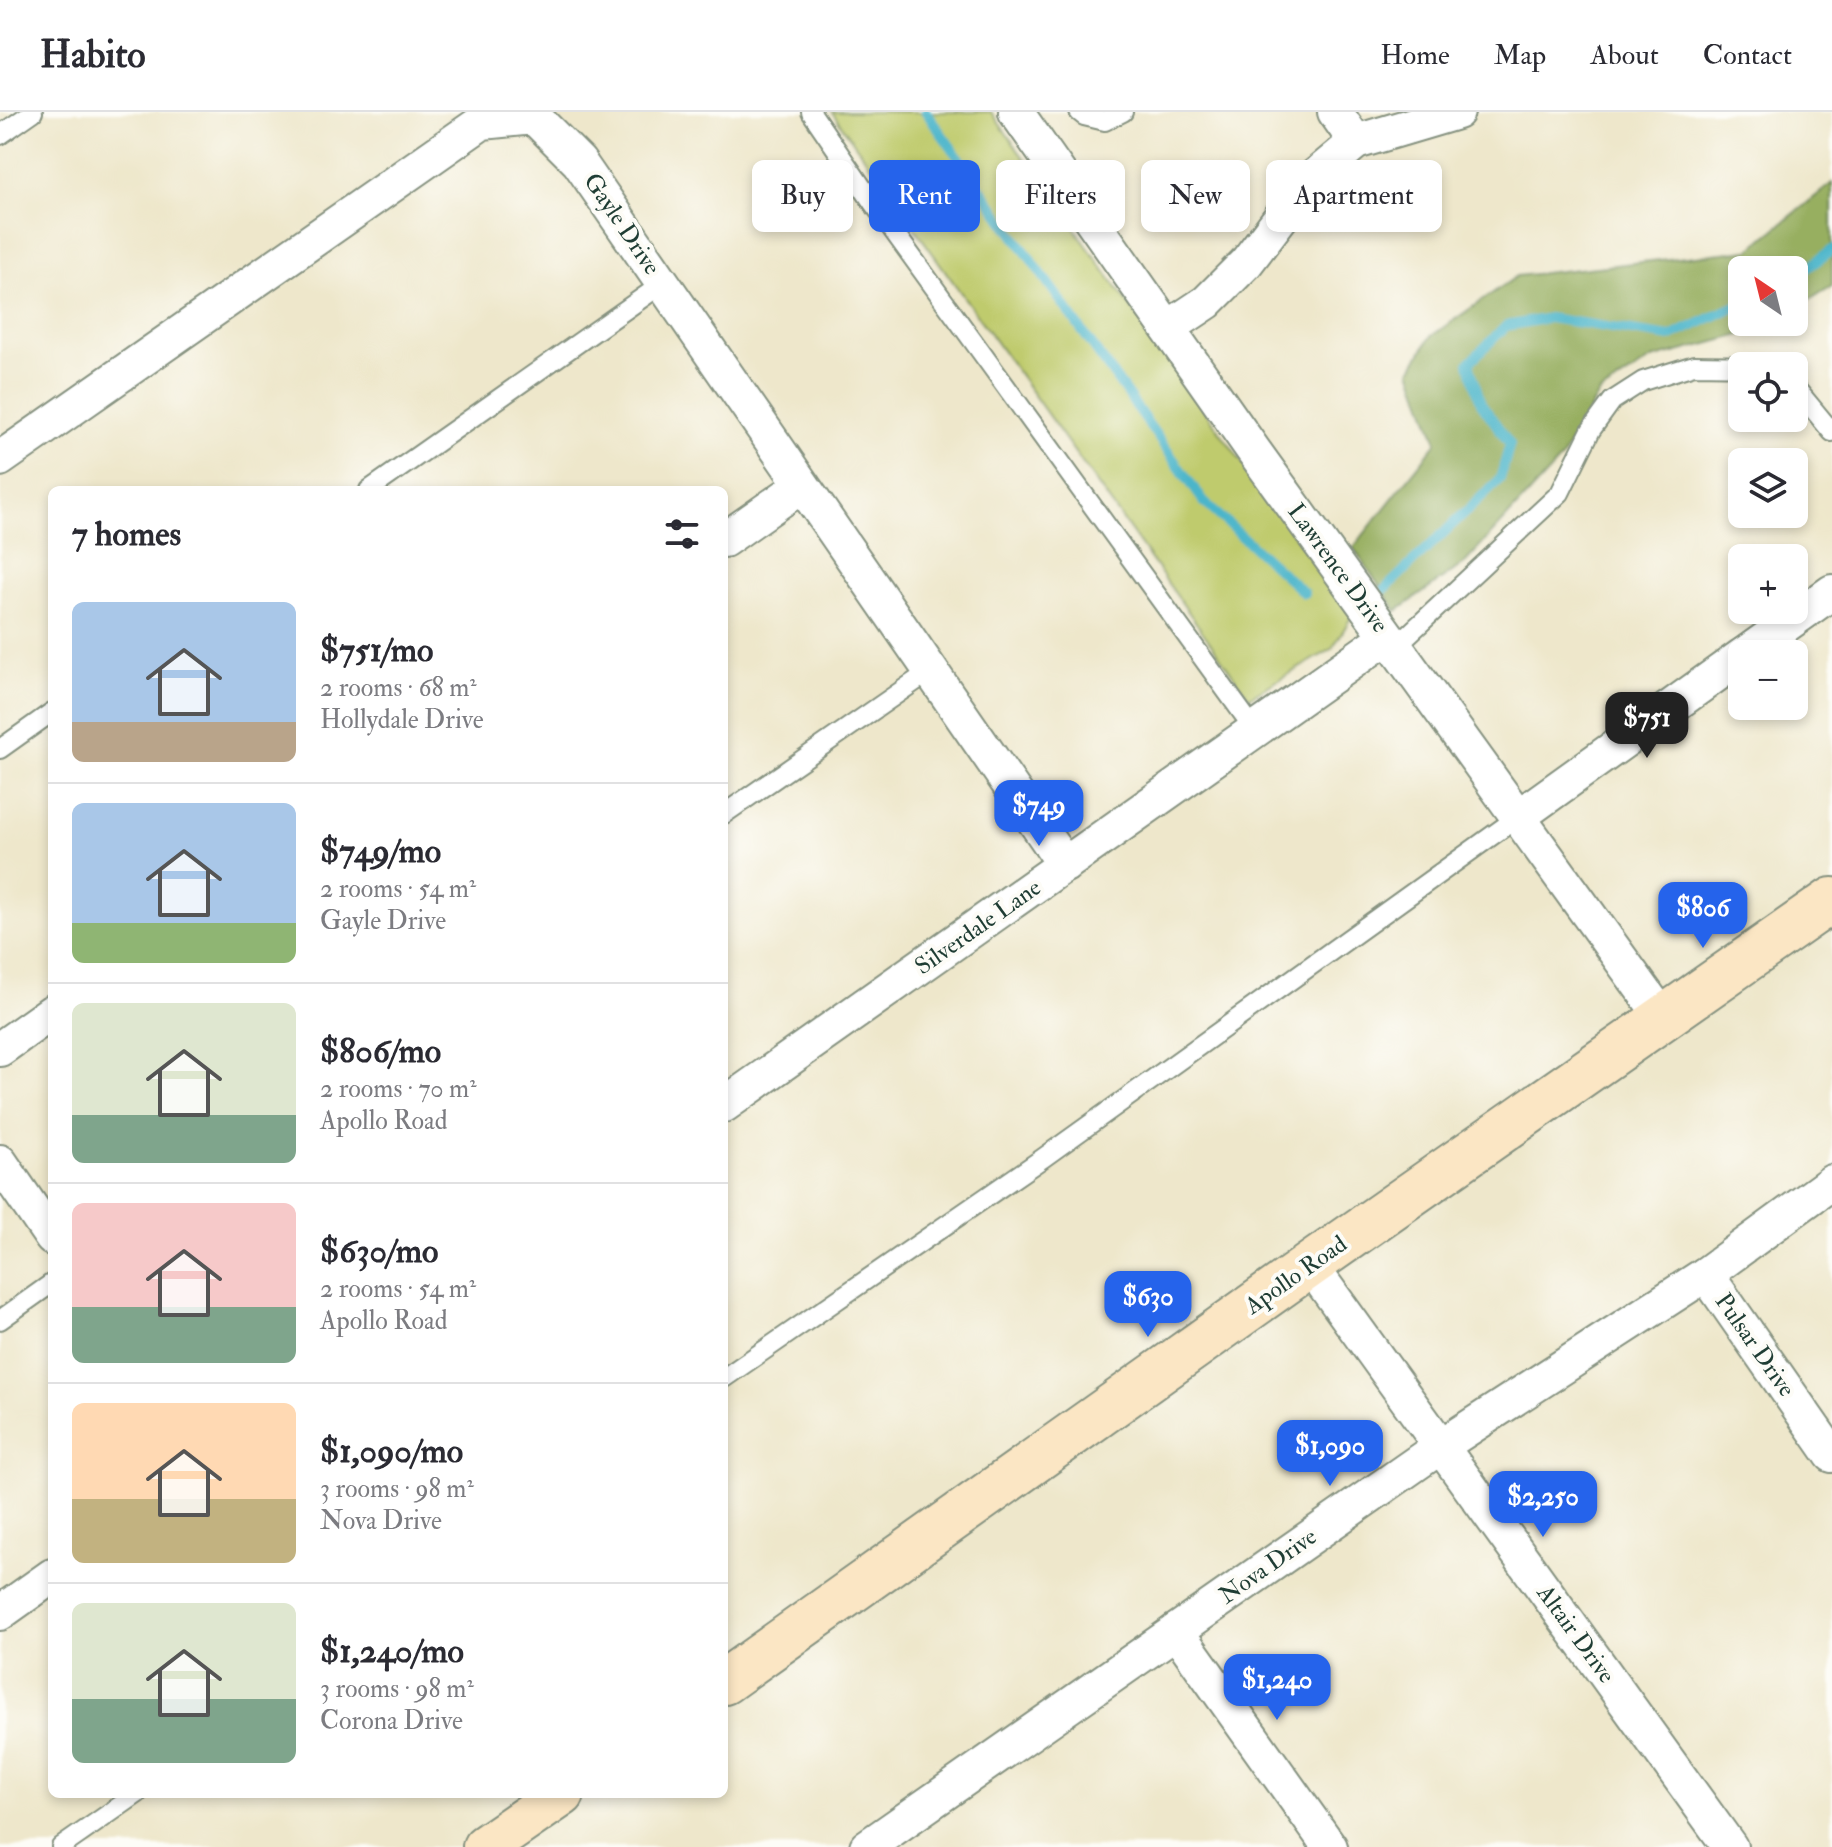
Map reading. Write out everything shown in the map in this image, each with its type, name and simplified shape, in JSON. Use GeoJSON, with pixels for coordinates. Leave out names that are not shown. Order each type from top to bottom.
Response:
{"type":"FeatureCollection","features":[{"type":"Feature","properties":{"kind":"street","name":"Lawrence Drive"},"geometry":{"type":"LineString","coordinates":[[1016,112],[1391,642],[1664,1019]]}},
{"type":"Feature","properties":{"kind":"street"},"geometry":{"type":"LineString","coordinates":[[1335,112],[1356,142]]}},
{"type":"Feature","properties":{"kind":"street"},"geometry":{"type":"LineString","coordinates":[[1168,328],[1207,302],[1246,263],[1307,183],[1356,142],[1457,112]]}},
{"type":"Feature","properties":{"kind":"street","name":"Gayle Drive"},"geometry":{"type":"LineString","coordinates":[[0,459],[482,122],[534,117],[579,162],[1065,865]]}},
{"type":"Feature","properties":{"kind":"street"},"geometry":{"type":"LineString","coordinates":[[728,537],[801,486]]}},
{"type":"Feature","properties":{"kind":"street"},"geometry":{"type":"LineString","coordinates":[[1765,640],[1832,592]]}},
{"type":"Feature","properties":{"kind":"street","name":"Silverdale Lane"},"geometry":{"type":"LineString","coordinates":[[728,1102],[1254,729],[1391,642]]}},
{"type":"Feature","properties":{"kind":"street"},"geometry":{"type":"LineString","coordinates":[[1518,817],[1728,666]]}},
{"type":"Feature","properties":{"kind":"street","name":"Apollo Road"},"geometry":{"type":"LineString","coordinates":[[728,1679],[1310,1265],[1832,900]]}},
{"type":"Feature","properties":{"kind":"street"},"geometry":{"type":"LineString","coordinates":[[0,1049],[48,1015]]}},
{"type":"Feature","properties":{"kind":"street"},"geometry":{"type":"LineString","coordinates":[[0,1162],[48,1232]]}},
{"type":"Feature","properties":{"kind":"street","name":"Nova Drive"},"geometry":{"type":"LineString","coordinates":[[867,1847],[1441,1446],[1706,1274],[1832,1182]]}},
{"type":"Feature","properties":{"kind":"street","name":"Altair Drive"},"geometry":{"type":"LineString","coordinates":[[1310,1265],[1730,1847]]}},
{"type":"Feature","properties":{"kind":"street","name":"Pulsar Drive"},"geometry":{"type":"LineString","coordinates":[[1706,1274],[1832,1455]]}},
{"type":"Feature","properties":{"kind":"street"},"geometry":{"type":"LineString","coordinates":[[0,1613],[48,1579]]}},
{"type":"Feature","properties":{"kind":"street"},"geometry":{"type":"LineString","coordinates":[[1176,1631],[1330,1847]]}},
{"type":"Feature","properties":{"kind":"street"},"geometry":{"type":"LineString","coordinates":[[485,1847],[556,1798]]}},
{"type":"Feature","properties":{"kind":"lane"},"geometry":{"type":"LineString","coordinates":[[0,135],[33,112]]}},
{"type":"Feature","properties":{"kind":"lane"},"geometry":{"type":"LineString","coordinates":[[811,112],[873,203],[1254,729]]}},
{"type":"Feature","properties":{"kind":"lane"},"geometry":{"type":"LineString","coordinates":[[1079,112],[1105,121],[1123,112]]}},
{"type":"Feature","properties":{"kind":"lane"},"geometry":{"type":"LineString","coordinates":[[375,486],[662,284]]}},
{"type":"Feature","properties":{"kind":"lane"},"geometry":{"type":"LineString","coordinates":[[1391,642],[1560,493],[1591,430],[1612,401],[1643,381],[1694,365],[1728,366]]}},
{"type":"Feature","properties":{"kind":"lane"},"geometry":{"type":"LineString","coordinates":[[1808,403],[1832,432]]}},
{"type":"Feature","properties":{"kind":"lane"},"geometry":{"type":"LineString","coordinates":[[728,811],[930,671]]}},
{"type":"Feature","properties":{"kind":"lane"},"geometry":{"type":"LineString","coordinates":[[0,749],[48,715]]}},
{"type":"Feature","properties":{"kind":"lane"},"geometry":{"type":"LineString","coordinates":[[728,1375],[1043,1158],[1518,817]]}},
{"type":"Feature","properties":{"kind":"lane"},"geometry":{"type":"LineString","coordinates":[[0,1320],[48,1286]]}},
{"type":"Feature","properties":{"kind":"lane"},"geometry":{"type":"LineString","coordinates":[[61,1847],[131,1798]]}},
{"type":"Feature","properties":{"kind":"green space"},"geometry":{"type":"Polygon","coordinates":[[[832,112],[991,112],[1025,160],[996,160],[996,232],[1077,232],[1352,616],[1332,649],[1249,697],[918,232],[980,232],[980,160],[869,160],[869,164],[832,112]]]}},
{"type":"Feature","properties":{"kind":"green space"},"geometry":{"type":"Polygon","coordinates":[[[1832,183],[1832,286],[1808,301],[1808,256],[1728,256],[1728,336],[1737,336],[1652,359],[1599,394],[1560,460],[1466,562],[1397,611],[1353,548],[1437,442],[1411,370],[1430,337],[1517,276],[1749,250],[1832,183]]]}},
{"type":"Feature","properties":{"kind":"waterway"},"geometry":{"type":"LineString","coordinates":[[926,112],[1204,502],[1304,593]]}},
{"type":"Feature","properties":{"kind":"waterway"},"geometry":{"type":"LineString","coordinates":[[1808,268],[1832,250]]}},
{"type":"Feature","properties":{"kind":"waterway"},"geometry":{"type":"LineString","coordinates":[[1385,589],[1500,479],[1510,444],[1481,403],[1469,363],[1506,326],[1549,318],[1670,337],[1728,310]]}}]}
